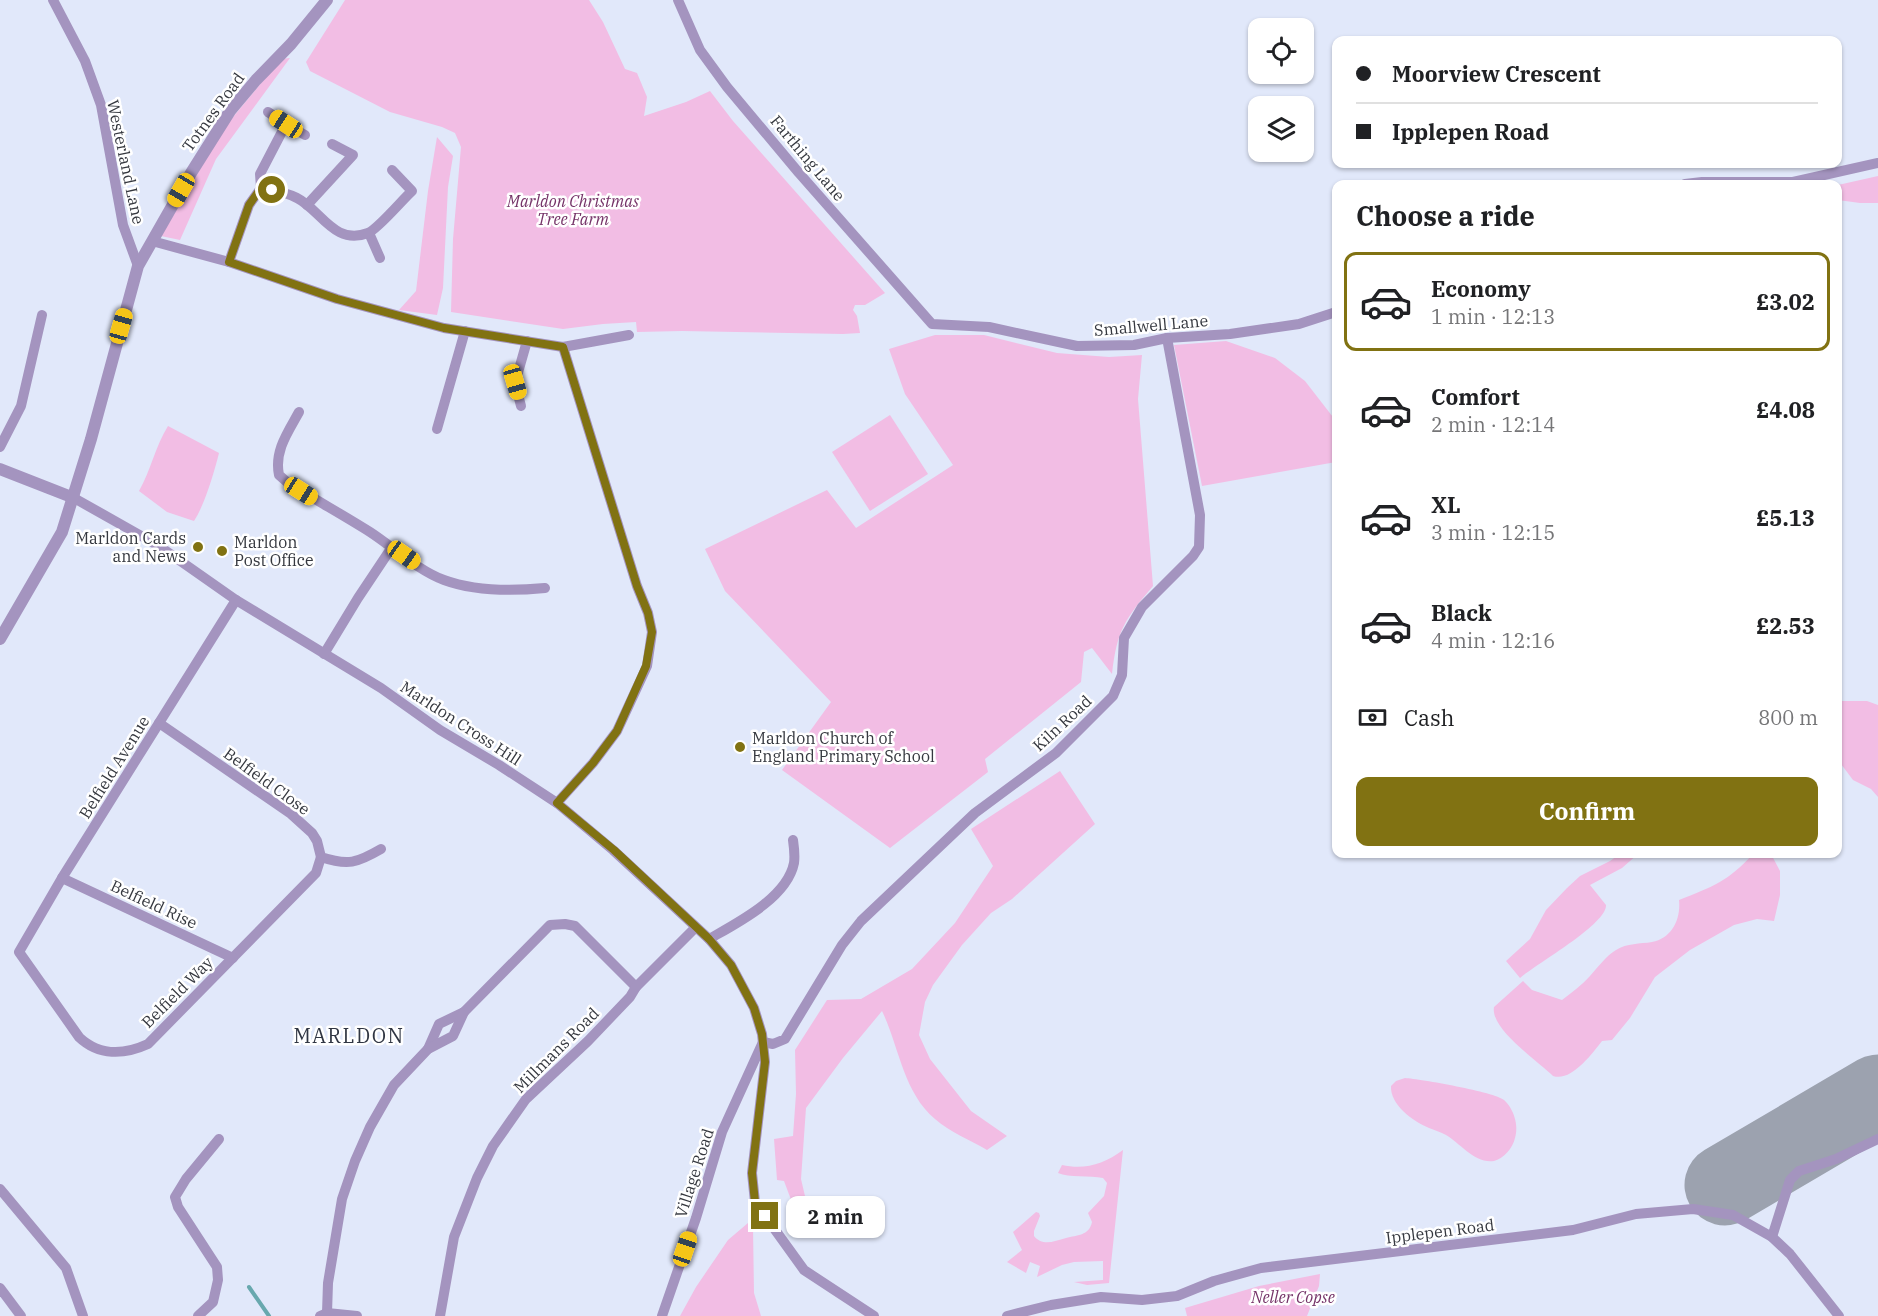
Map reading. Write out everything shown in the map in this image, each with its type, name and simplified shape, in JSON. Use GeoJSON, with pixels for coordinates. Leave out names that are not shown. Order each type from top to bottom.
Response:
{"type":"FeatureCollection","features":[{"type":"Feature","properties":{"kind":"street","name":"Westerland Lane"},"geometry":{"type":"LineString","coordinates":[[53,0],[85,61],[101,105],[123,225],[138,267]]}},
{"type":"Feature","properties":{"kind":"street","name":"Totnes Road"},"geometry":{"type":"LineString","coordinates":[[0,639],[62,532],[74,498],[138,267],[191,173],[230,111],[291,44],[327,0]]}},
{"type":"Feature","properties":{"kind":"street","name":"Farthing Lane"},"geometry":{"type":"LineString","coordinates":[[678,0],[700,50],[727,87],[799,173],[932,324]]}},
{"type":"Feature","properties":{"kind":"street"},"geometry":{"type":"LineString","coordinates":[[268,112],[305,135]]}},
{"type":"Feature","properties":{"kind":"street"},"geometry":{"type":"LineString","coordinates":[[229,262],[249,205],[261,188],[260,174],[286,124]]}},
{"type":"Feature","properties":{"kind":"street"},"geometry":{"type":"LineString","coordinates":[[307,205],[353,156],[332,144]]}},
{"type":"Feature","properties":{"kind":"street"},"geometry":{"type":"LineString","coordinates":[[1802,180],[1878,163]]}},
{"type":"Feature","properties":{"kind":"street"},"geometry":{"type":"LineString","coordinates":[[261,188],[297,198],[327,225],[340,233],[354,235],[369,232],[412,190],[392,170]]}},
{"type":"Feature","properties":{"kind":"street"},"geometry":{"type":"LineString","coordinates":[[369,232],[380,258]]}},
{"type":"Feature","properties":{"kind":"street"},"geometry":{"type":"LineString","coordinates":[[152,241],[229,262],[337,299],[444,328],[563,347],[629,335]]}},
{"type":"Feature","properties":{"kind":"street","name":"Smallwell Lane"},"geometry":{"type":"LineString","coordinates":[[932,324],[989,327],[1077,346],[1134,345],[1167,338],[1230,334],[1299,324],[1332,313]]}},
{"type":"Feature","properties":{"kind":"street"},"geometry":{"type":"LineString","coordinates":[[0,447],[21,406],[42,315]]}},
{"type":"Feature","properties":{"kind":"street"},"geometry":{"type":"LineString","coordinates":[[437,429],[465,331]]}},
{"type":"Feature","properties":{"kind":"street","name":"Kiln Road"},"geometry":{"type":"LineString","coordinates":[[763,1042],[773,1044],[785,1039],[842,945],[861,921],[975,813],[1056,753],[1113,696],[1122,675],[1124,638],[1142,607],[1193,556],[1199,547],[1200,514],[1167,338]]}},
{"type":"Feature","properties":{"kind":"street"},"geometry":{"type":"LineString","coordinates":[[521,406],[515,382],[526,341]]}},
{"type":"Feature","properties":{"kind":"street"},"geometry":{"type":"LineString","coordinates":[[557,803],[593,763],[617,731],[646,666],[652,632],[648,613],[637,586],[563,347]]}},
{"type":"Feature","properties":{"kind":"street"},"geometry":{"type":"LineString","coordinates":[[299,412],[279,448],[277,466],[279,475],[444,580],[491,589],[519,591],[545,588]]}},
{"type":"Feature","properties":{"kind":"street"},"geometry":{"type":"LineString","coordinates":[[0,469],[74,498]]}},
{"type":"Feature","properties":{"kind":"street","name":"Marldon Cross Hill"},"geometry":{"type":"LineString","coordinates":[[74,498],[159,546],[236,600],[381,688],[440,730],[557,803],[614,850],[709,939],[731,965],[754,1008],[763,1042]]}},
{"type":"Feature","properties":{"kind":"street"},"geometry":{"type":"LineString","coordinates":[[324,654],[392,547]]}},
{"type":"Feature","properties":{"kind":"street","name":"Belfield Avenue"},"geometry":{"type":"LineString","coordinates":[[19,952],[62,878],[236,600]]}},
{"type":"Feature","properties":{"kind":"street","name":"Belfield Close"},"geometry":{"type":"LineString","coordinates":[[159,723],[291,814],[312,833],[321,856]]}},
{"type":"Feature","properties":{"kind":"street"},"geometry":{"type":"LineString","coordinates":[[709,939],[742,920],[773,896],[786,881],[794,862],[793,840]]}},
{"type":"Feature","properties":{"kind":"street"},"geometry":{"type":"LineString","coordinates":[[321,856],[348,863],[360,861],[381,849]]}},
{"type":"Feature","properties":{"kind":"street","name":"Belfield Way"},"geometry":{"type":"LineString","coordinates":[[19,952],[79,1037],[88,1046],[111,1052],[138,1048],[148,1044],[316,873],[321,856]]}},
{"type":"Feature","properties":{"kind":"street","name":"Belfield Rise"},"geometry":{"type":"LineString","coordinates":[[62,878],[233,958]]}},
{"type":"Feature","properties":{"kind":"street"},"geometry":{"type":"LineString","coordinates":[[428,1049],[439,1024],[464,1012],[550,925],[575,926],[636,987]]}},
{"type":"Feature","properties":{"kind":"street","name":"Millmans Road"},"geometry":{"type":"LineString","coordinates":[[440,1316],[454,1237],[477,1178],[493,1146],[526,1099],[588,1041],[630,997],[636,987],[695,928]]}},
{"type":"Feature","properties":{"kind":"street"},"geometry":{"type":"LineString","coordinates":[[357,1316],[324,1315],[333,1240],[342,1199],[355,1161],[370,1127],[394,1084],[428,1049],[453,1036],[464,1012]]}},
{"type":"Feature","properties":{"kind":"street"},"geometry":{"type":"LineString","coordinates":[[763,1042],[765,1062],[752,1173],[755,1202],[804,1270],[874,1316]]}},
{"type":"Feature","properties":{"kind":"street","name":"Village Road"},"geometry":{"type":"LineString","coordinates":[[662,1316],[696,1218],[722,1132],[763,1042]]}},
{"type":"Feature","properties":{"kind":"street"},"geometry":{"type":"LineString","coordinates":[[198,1316],[213,1302],[218,1280],[217,1267],[178,1207],[175,1197],[186,1179],[219,1139]]}},
{"type":"Feature","properties":{"kind":"street"},"geometry":{"type":"LineString","coordinates":[[1772,1237],[1790,1180],[1799,1171],[1836,1159],[1878,1139]]}},
{"type":"Feature","properties":{"kind":"street"},"geometry":{"type":"LineString","coordinates":[[0,1189],[66,1268],[83,1316]]}},
{"type":"Feature","properties":{"kind":"street","name":"Ipplepen Road"},"geometry":{"type":"LineString","coordinates":[[1007,1316],[1052,1305],[1101,1297],[1142,1300],[1177,1296],[1214,1281],[1261,1268],[1573,1230],[1636,1214],[1693,1209],[1733,1215],[1772,1237],[1790,1254],[1839,1316]]}},
{"type":"Feature","properties":{"kind":"street"},"geometry":{"type":"LineString","coordinates":[[0,1288],[21,1316]]}},
{"type":"Feature","properties":{"kind":"street"},"geometry":{"type":"LineString","coordinates":[[1036,1316],[1052,1305]]}},
{"type":"Feature","properties":{"kind":"green space","name":"Marldon Christmas Tree Farm"},"geometry":{"type":"Polygon","coordinates":[[[345,0],[589,0],[603,22],[625,69],[637,73],[647,97],[644,116],[710,91],[733,121],[885,293],[865,305],[855,305],[853,310],[857,316],[860,333],[843,334],[637,332],[636,322],[563,329],[451,312],[453,239],[461,147],[455,133],[390,112],[310,71],[306,62],[345,0]]]}},
{"type":"Feature","properties":{"kind":"green space"},"geometry":{"type":"Polygon","coordinates":[[[290,58],[216,159],[180,240],[161,236],[224,128],[281,59],[290,58]]]}},
{"type":"Feature","properties":{"kind":"green space"},"geometry":{"type":"Polygon","coordinates":[[[437,137],[453,156],[448,187],[443,288],[437,315],[399,310],[416,291],[437,137]]]}},
{"type":"Feature","properties":{"kind":"green space"},"geometry":{"type":"Polygon","coordinates":[[[1878,176],[1878,203],[1842,201],[1842,184],[1878,176]]]}},
{"type":"Feature","properties":{"kind":"green space"},"geometry":{"type":"Polygon","coordinates":[[[935,335],[984,335],[1057,353],[1109,357],[1142,355],[1138,399],[1153,586],[1135,607],[1124,626],[1117,646],[1112,674],[1092,648],[1084,652],[1081,682],[985,759],[988,772],[890,848],[782,770],[831,702],[725,591],[705,549],[827,490],[856,528],[953,465],[905,394],[889,349],[935,335]]]}},
{"type":"Feature","properties":{"kind":"green space"},"geometry":{"type":"Polygon","coordinates":[[[1226,341],[1275,358],[1305,381],[1332,416],[1332,463],[1202,486],[1174,345],[1226,341]]]}},
{"type":"Feature","properties":{"kind":"green space"},"geometry":{"type":"Polygon","coordinates":[[[890,415],[928,474],[870,511],[832,452],[890,415]]]}},
{"type":"Feature","properties":{"kind":"green space"},"geometry":{"type":"Polygon","coordinates":[[[168,426],[219,453],[212,479],[194,521],[167,512],[139,491],[168,426]]]}},
{"type":"Feature","properties":{"kind":"green space"},"geometry":{"type":"Polygon","coordinates":[[[1842,701],[1867,701],[1878,705],[1878,797],[1871,789],[1853,780],[1842,765],[1842,701]]]}},
{"type":"Feature","properties":{"kind":"green space"},"geometry":{"type":"Polygon","coordinates":[[[1060,771],[1095,824],[1012,899],[991,913],[962,945],[933,985],[925,1002],[919,1035],[930,1059],[971,1111],[1007,1136],[987,1150],[941,1124],[924,1108],[909,1082],[882,1011],[806,1108],[801,1179],[812,1226],[799,1221],[784,1181],[777,1180],[774,1139],[793,1136],[796,1094],[795,1050],[827,1000],[861,999],[912,969],[955,923],[993,866],[971,829],[1060,771]]]}},
{"type":"Feature","properties":{"kind":"green space"},"geometry":{"type":"Polygon","coordinates":[[[1614,858],[1633,858],[1622,868],[1590,885],[1606,905],[1603,913],[1583,933],[1520,978],[1506,961],[1530,939],[1546,910],[1567,888],[1580,876],[1614,858]]]}},
{"type":"Feature","properties":{"kind":"green space"},"geometry":{"type":"Polygon","coordinates":[[[1749,858],[1773,858],[1780,871],[1780,895],[1774,921],[1757,919],[1734,925],[1690,950],[1655,977],[1630,1018],[1612,1040],[1602,1041],[1574,1071],[1560,1077],[1553,1076],[1516,1044],[1499,1025],[1494,1007],[1523,981],[1532,990],[1562,1000],[1616,950],[1629,945],[1659,940],[1665,936],[1677,921],[1679,900],[1702,891],[1735,871],[1749,858]]]}},
{"type":"Feature","properties":{"kind":"green space"},"geometry":{"type":"Polygon","coordinates":[[[1405,1078],[1473,1090],[1504,1100],[1513,1113],[1516,1123],[1515,1138],[1510,1149],[1494,1161],[1480,1159],[1446,1135],[1416,1121],[1398,1106],[1392,1093],[1391,1086],[1396,1081],[1405,1078]]]}},
{"type":"Feature","properties":{"kind":"green space"},"geometry":{"type":"Polygon","coordinates":[[[1123,1150],[1109,1283],[1087,1285],[1074,1282],[1103,1280],[1103,1261],[1074,1262],[1037,1277],[1040,1266],[1030,1262],[1026,1273],[1007,1262],[1022,1250],[1013,1232],[1036,1212],[1040,1216],[1034,1236],[1041,1241],[1053,1242],[1082,1234],[1088,1230],[1092,1222],[1088,1213],[1104,1196],[1107,1183],[1103,1178],[1058,1173],[1062,1165],[1079,1167],[1094,1165],[1123,1150]]]}},
{"type":"Feature","properties":{"kind":"green space"},"geometry":{"type":"Polygon","coordinates":[[[748,1223],[753,1227],[754,1293],[761,1316],[680,1316],[696,1287],[728,1240],[748,1223]]]}},
{"type":"Feature","properties":{"kind":"green space","name":"Neller Copse"},"geometry":{"type":"Polygon","coordinates":[[[1320,1274],[1319,1286],[1307,1316],[1187,1316],[1185,1308],[1259,1286],[1320,1274]]]}},
{"type":"Feature","properties":{"kind":"waterway"},"geometry":{"type":"LineString","coordinates":[[249,1287],[269,1316]]}},
{"type":"Feature","properties":{"kind":"runway"},"geometry":{"type":"LineString","coordinates":[[1725,1185],[1878,1095]]}},
{"type":"Feature","properties":{"kind":"place","name":"Marldon Cards and News"},"geometry":{"type":"Point","coordinates":[198,547]}},
{"type":"Feature","properties":{"kind":"place","name":"Marldon Post Office"},"geometry":{"type":"Point","coordinates":[222,551]}},
{"type":"Feature","properties":{"kind":"place","name":"Marldon Church of England Primary School"},"geometry":{"type":"Point","coordinates":[740,747]}},
{"type":"Feature","properties":{"kind":"district","name":"MARLDON"},"geometry":{"type":"Point","coordinates":[349,1036]}},
{"type":"Feature","properties":{"kind":"route"},"geometry":{"type":"LineString","coordinates":[[272,190],[261,188],[249,205],[229,262],[337,299],[444,328],[563,347],[637,586],[648,613],[652,632],[646,666],[617,731],[593,763],[557,803],[614,850],[709,939],[731,965],[754,1008],[762,1034],[765,1062],[752,1173],[755,1202],[765,1216]]}}]}
